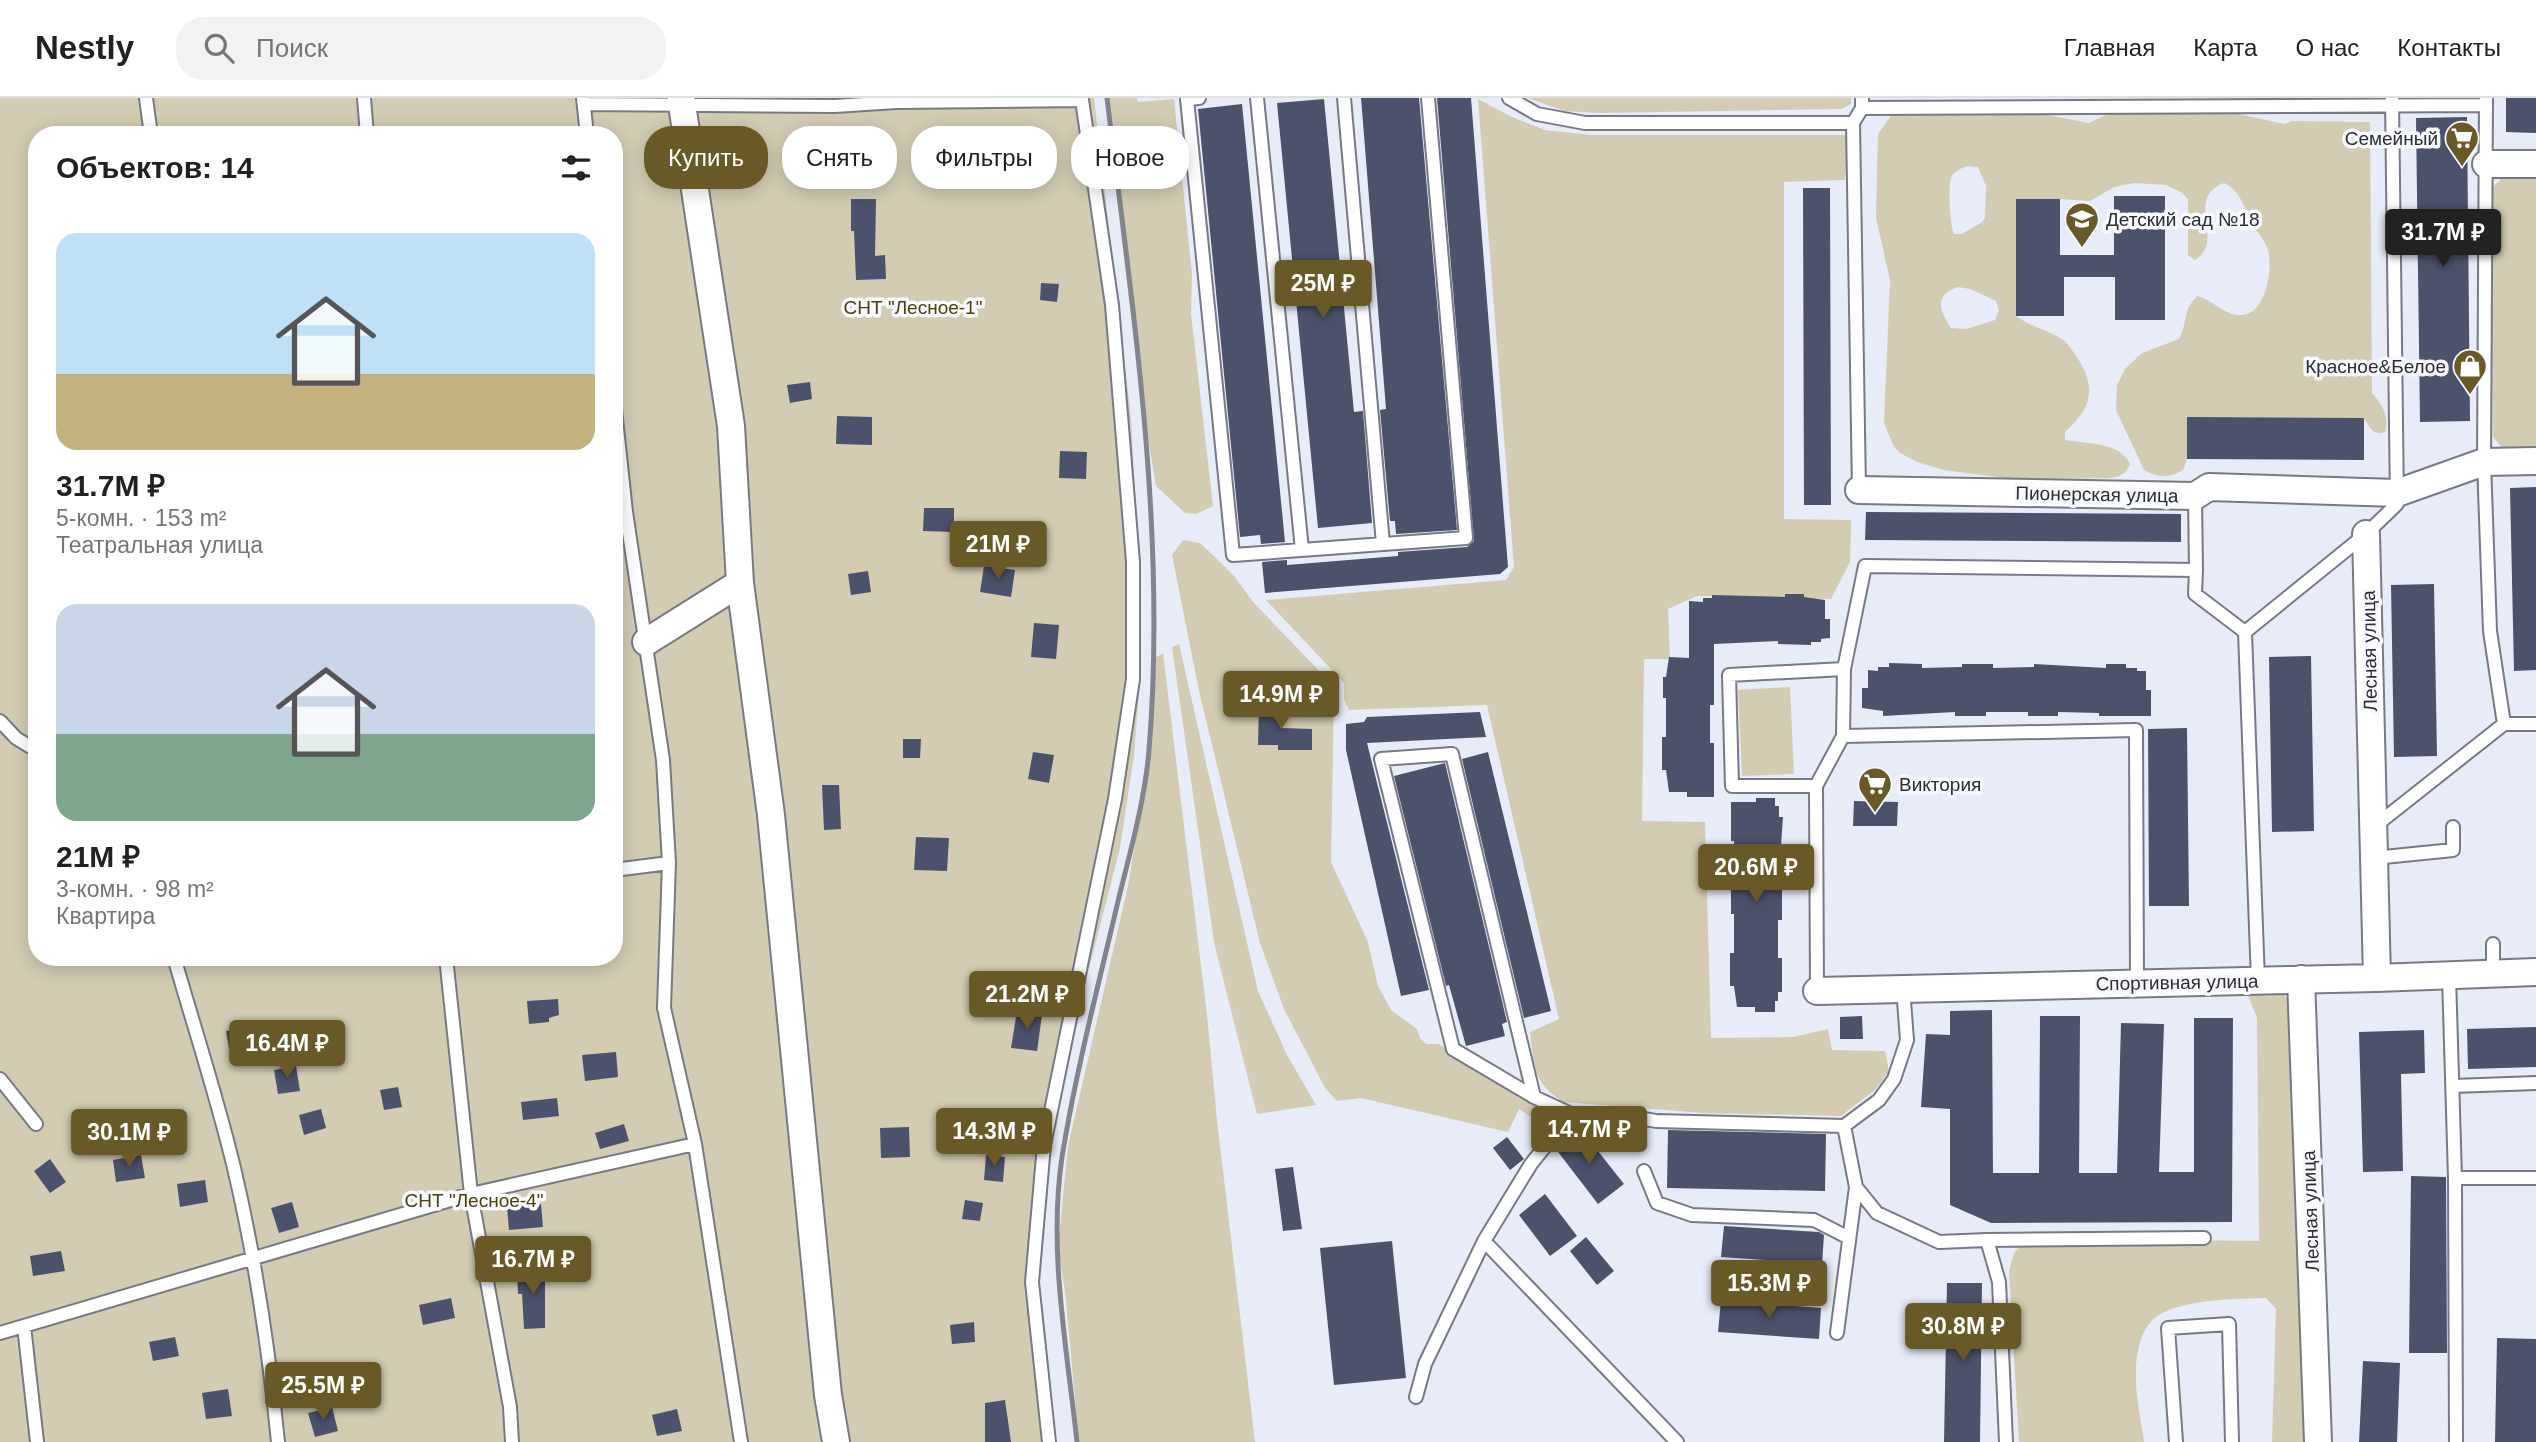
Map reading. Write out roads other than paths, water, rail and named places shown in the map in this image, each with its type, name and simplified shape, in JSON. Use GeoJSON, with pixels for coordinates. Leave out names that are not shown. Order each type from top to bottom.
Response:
{"type":"FeatureCollection","features":[{"type":"Feature","properties":{"kind":"street"},"geometry":{"type":"LineString","coordinates":[[682,102],[731,426],[740,583],[771,815],[828,1395],[836,1442]]}},
{"type":"Feature","properties":{"kind":"street"},"geometry":{"type":"LineString","coordinates":[[2486,164],[2536,164]]}},
{"type":"Feature","properties":{"kind":"street","name":"Пионерская улица"},"geometry":{"type":"LineString","coordinates":[[1859,490],[2195,496],[2209,487],[2397,494],[2484,462],[2536,461]]}},
{"type":"Feature","properties":{"kind":"street","name":"Лесная улица"},"geometry":{"type":"LineString","coordinates":[[2366,534],[2377,978]]}},
{"type":"Feature","properties":{"kind":"street"},"geometry":{"type":"LineString","coordinates":[[646,642],[740,583]]}},
{"type":"Feature","properties":{"kind":"street","name":"Спортивная улица"},"geometry":{"type":"LineString","coordinates":[[1817,990],[2536,972]]}},
{"type":"Feature","properties":{"kind":"street","name":"Лесная улица"},"geometry":{"type":"LineString","coordinates":[[2301,979],[2318,1442]]}},
{"type":"Feature","properties":{"kind":"lane"},"geometry":{"type":"LineString","coordinates":[[146,98],[150,126]]}},
{"type":"Feature","properties":{"kind":"lane"},"geometry":{"type":"LineString","coordinates":[[364,98],[366,126]]}},
{"type":"Feature","properties":{"kind":"lane"},"geometry":{"type":"LineString","coordinates":[[1199,98],[1186,99],[1233,555],[1466,538],[1428,98]]}},
{"type":"Feature","properties":{"kind":"lane"},"geometry":{"type":"LineString","coordinates":[[1257,98],[1302,550]]}},
{"type":"Feature","properties":{"kind":"lane"},"geometry":{"type":"LineString","coordinates":[[1344,98],[1383,544]]}},
{"type":"Feature","properties":{"kind":"lane"},"geometry":{"type":"LineString","coordinates":[[1509,98],[1537,114],[1585,123],[1853,123]]}},
{"type":"Feature","properties":{"kind":"lane"},"geometry":{"type":"LineString","coordinates":[[586,126],[584,101],[1083,100],[1113,319],[1133,562],[1133,679],[1115,799],[1044,1145],[1032,1282],[1049,1442]]}},
{"type":"Feature","properties":{"kind":"lane"},"geometry":{"type":"LineString","coordinates":[[2245,632],[2366,534],[2397,504],[2392,102]]}},
{"type":"Feature","properties":{"kind":"lane"},"geometry":{"type":"LineString","coordinates":[[1859,490],[1853,123],[1862,103],[2486,102],[2484,462],[2490,631],[2504,724]]}},
{"type":"Feature","properties":{"kind":"lane"},"geometry":{"type":"LineString","coordinates":[[623,484],[663,761],[669,863],[664,1008],[695,1144],[741,1442]]}},
{"type":"Feature","properties":{"kind":"lane"},"geometry":{"type":"LineString","coordinates":[[2195,496],[2195,594],[2245,632]]}},
{"type":"Feature","properties":{"kind":"lane"},"geometry":{"type":"LineString","coordinates":[[1817,990],[1816,786],[1843,736],[1844,668],[1865,566],[2196,569]]}},
{"type":"Feature","properties":{"kind":"lane"},"geometry":{"type":"LineString","coordinates":[[2245,632],[2258,981]]}},
{"type":"Feature","properties":{"kind":"lane"},"geometry":{"type":"LineString","coordinates":[[1816,786],[1732,786],[1729,675],[1844,668]]}},
{"type":"Feature","properties":{"kind":"lane"},"geometry":{"type":"LineString","coordinates":[[0,721],[16,738],[28,745]]}},
{"type":"Feature","properties":{"kind":"lane"},"geometry":{"type":"LineString","coordinates":[[2374,827],[2504,724],[2536,724]]}},
{"type":"Feature","properties":{"kind":"lane"},"geometry":{"type":"LineString","coordinates":[[1843,736],[2136,730],[2137,983]]}},
{"type":"Feature","properties":{"kind":"lane"},"geometry":{"type":"LineString","coordinates":[[1534,1097],[1452,754],[1381,759],[1453,1049],[1534,1097],[1571,1114],[1618,1114],[1656,1121],[1844,1126],[1879,1100],[1894,1079],[1908,1040],[1903,988]]}},
{"type":"Feature","properties":{"kind":"lane"},"geometry":{"type":"LineString","coordinates":[[2374,858],[2453,850],[2453,827]]}},
{"type":"Feature","properties":{"kind":"lane"},"geometry":{"type":"LineString","coordinates":[[623,869],[669,863]]}},
{"type":"Feature","properties":{"kind":"lane"},"geometry":{"type":"LineString","coordinates":[[2493,944],[2493,974]]}},
{"type":"Feature","properties":{"kind":"lane"},"geometry":{"type":"LineString","coordinates":[[177,966],[234,1168],[273,1388],[278,1442]]}},
{"type":"Feature","properties":{"kind":"lane"},"geometry":{"type":"LineString","coordinates":[[447,966],[471,1194],[510,1407],[512,1442]]}},
{"type":"Feature","properties":{"kind":"lane"},"geometry":{"type":"LineString","coordinates":[[2449,976],[2455,1178],[2456,1442]]}},
{"type":"Feature","properties":{"kind":"lane"},"geometry":{"type":"LineString","coordinates":[[0,1079],[36,1124]]}},
{"type":"Feature","properties":{"kind":"lane"},"geometry":{"type":"LineString","coordinates":[[2453,1086],[2536,1083]]}},
{"type":"Feature","properties":{"kind":"lane"},"geometry":{"type":"LineString","coordinates":[[1416,1397],[1425,1364],[1485,1241],[1531,1164],[1571,1114]]}},
{"type":"Feature","properties":{"kind":"lane"},"geometry":{"type":"LineString","coordinates":[[1838,1334],[1856,1188],[1844,1126]]}},
{"type":"Feature","properties":{"kind":"lane"},"geometry":{"type":"LineString","coordinates":[[0,1333],[471,1194],[695,1144]]}},
{"type":"Feature","properties":{"kind":"lane"},"geometry":{"type":"LineString","coordinates":[[1644,1171],[1657,1203],[1692,1215],[1814,1220],[1849,1238]]}},
{"type":"Feature","properties":{"kind":"lane"},"geometry":{"type":"LineString","coordinates":[[2455,1178],[2536,1178]]}},
{"type":"Feature","properties":{"kind":"lane"},"geometry":{"type":"LineString","coordinates":[[1856,1188],[1877,1213],[1939,1241],[2204,1238]]}},
{"type":"Feature","properties":{"kind":"lane"},"geometry":{"type":"LineString","coordinates":[[1987,1240],[1999,1282],[2006,1442]]}},
{"type":"Feature","properties":{"kind":"lane"},"geometry":{"type":"LineString","coordinates":[[1485,1241],[1677,1442]]}},
{"type":"Feature","properties":{"kind":"lane"},"geometry":{"type":"LineString","coordinates":[[2176,1442],[2168,1328],[2229,1324],[2232,1442]]}},
{"type":"Feature","properties":{"kind":"lane"},"geometry":{"type":"LineString","coordinates":[[24,1326],[37,1442]]}},
{"type":"Feature","properties":{"kind":"railway"},"geometry":{"type":"LineString","coordinates":[[1077,1442],[1060,1300],[1058,1192],[1081,1059],[1144,787],[1149,750],[1153,669],[1154,587],[1144,423],[1107,98]]}},
{"type":"Feature","properties":{"kind":"place","name":"Семейный"},"geometry":{"type":"Point","coordinates":[2462,168]}},
{"type":"Feature","properties":{"kind":"place","name":"Детский сад №18"},"geometry":{"type":"Point","coordinates":[2082,249]}},
{"type":"Feature","properties":{"kind":"place","name":"Красное&Белое"},"geometry":{"type":"Point","coordinates":[2470,396]}},
{"type":"Feature","properties":{"kind":"place","name":"Виктория"},"geometry":{"type":"Point","coordinates":[1875,814]}},
{"type":"Feature","properties":{"kind":"park label","name":"СНТ \"Лесное-1\""},"geometry":{"type":"Point","coordinates":[913,307]}},
{"type":"Feature","properties":{"kind":"park label","name":"СНТ \"Лесное-4\""},"geometry":{"type":"Point","coordinates":[474,1200]}}]}
